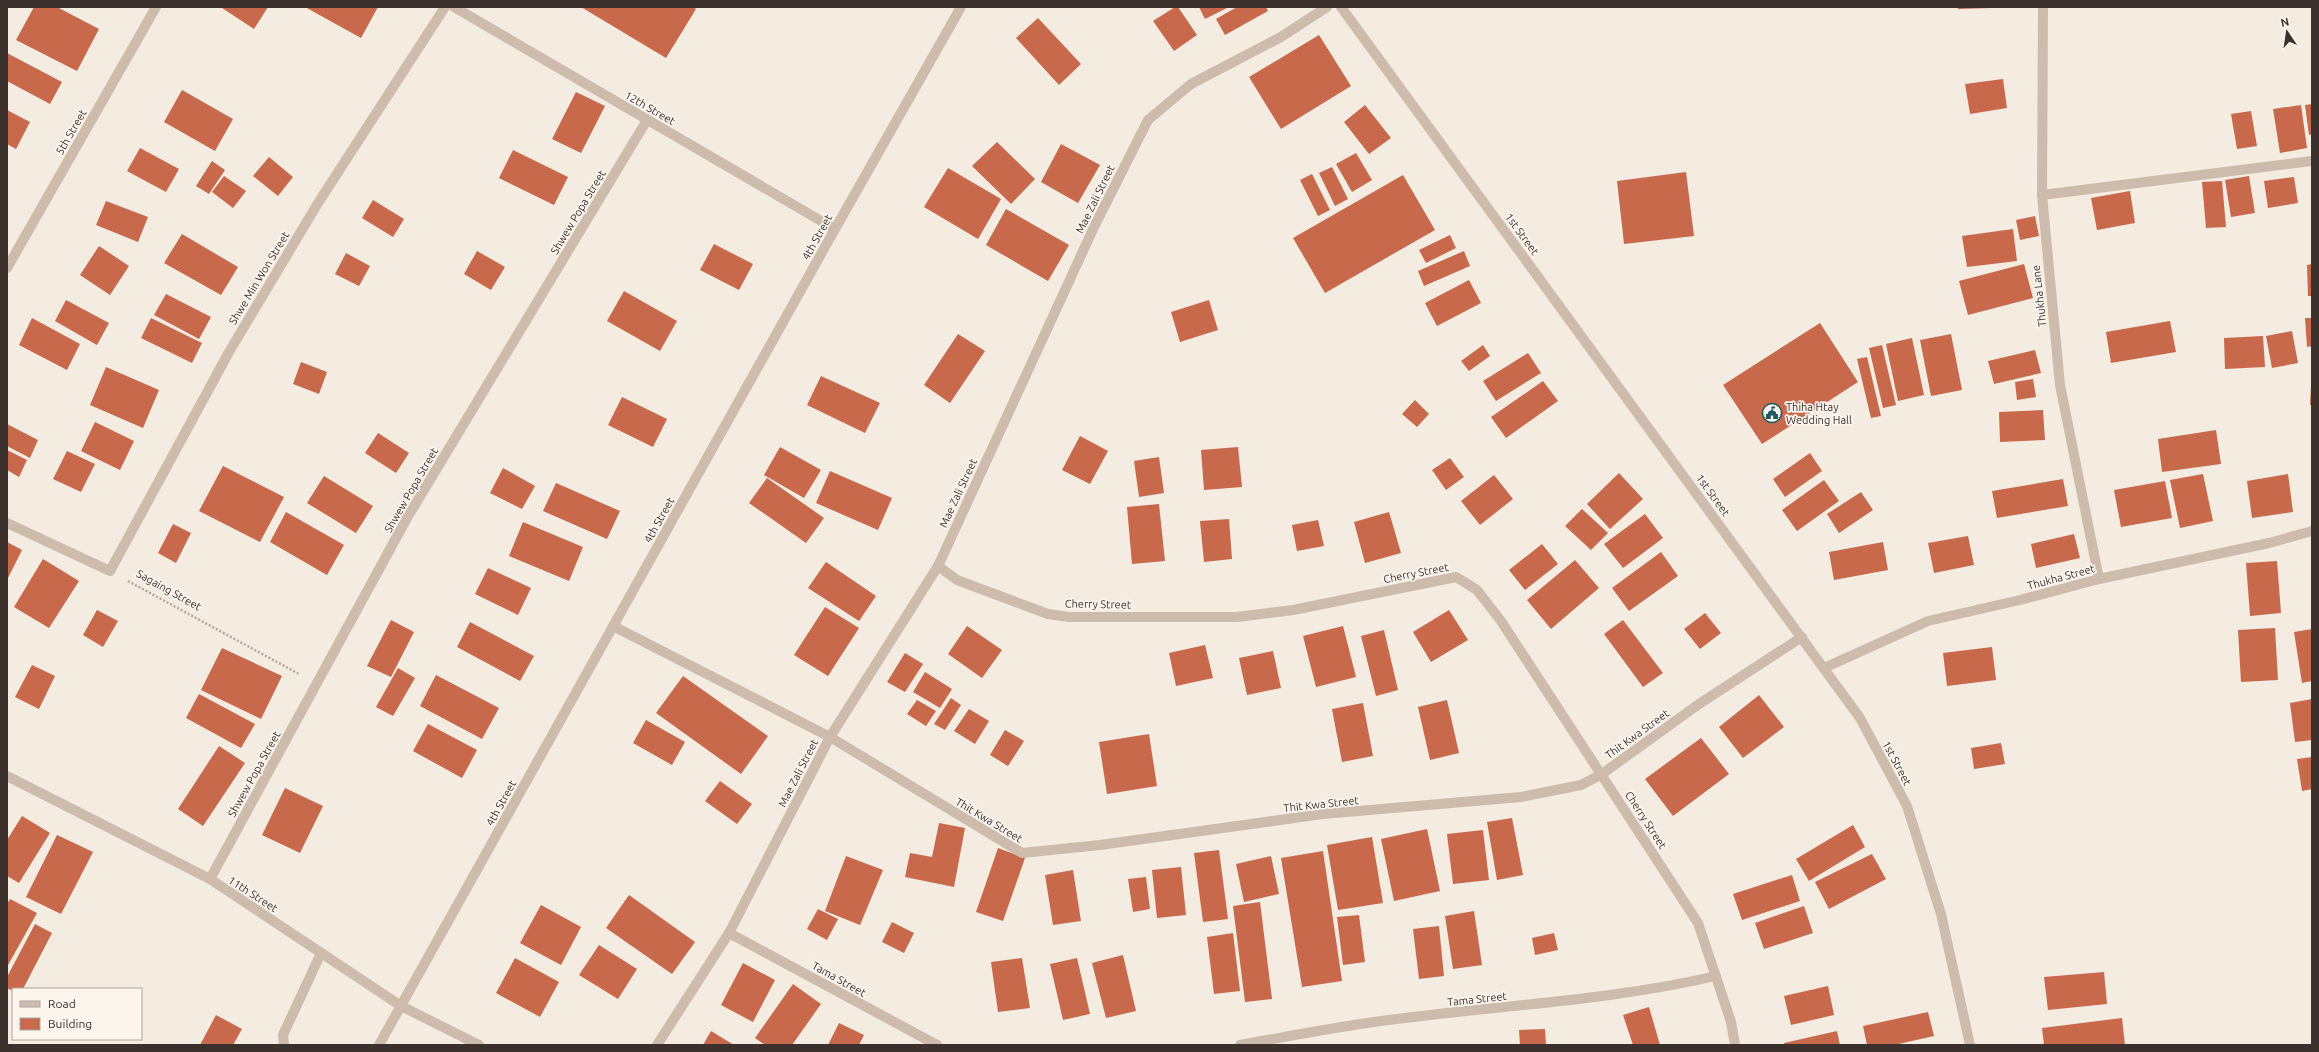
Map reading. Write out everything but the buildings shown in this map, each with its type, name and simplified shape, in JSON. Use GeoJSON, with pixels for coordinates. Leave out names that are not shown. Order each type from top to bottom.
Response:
{"type":"FeatureCollection","features":[{"type":"Feature","properties":{"kind":"street","name":"5th Street"},"geometry":{"type":"LineString","coordinates":[[7,268],[156,7]]}},
{"type":"Feature","properties":{"kind":"street","name":"Shwe Min Won Street"},"geometry":{"type":"LineString","coordinates":[[110,571],[233,346],[318,203],[445,7]]}},
{"type":"Feature","properties":{"kind":"street","name":"12th Street"},"geometry":{"type":"LineString","coordinates":[[454,7],[835,229]]}},
{"type":"Feature","properties":{"kind":"street","name":"4th Street"},"geometry":{"type":"LineString","coordinates":[[379,1045],[835,229],[961,7]]}},
{"type":"Feature","properties":{"kind":"street","name":"Mae Zali Street"},"geometry":{"type":"LineString","coordinates":[[657,1045],[729,933],[830,737],[938,566],[1095,225],[1148,120],[1191,84],[1281,37],[1327,7]]}},
{"type":"Feature","properties":{"kind":"street","name":"1st Street"},"geometry":{"type":"LineString","coordinates":[[1341,7],[1860,718],[1907,806],[1941,914],[1970,1045]]}},
{"type":"Feature","properties":{"kind":"street","name":"Thukha Lane"},"geometry":{"type":"LineString","coordinates":[[2043,7],[2042,195],[2060,385],[2099,579]]}},
{"type":"Feature","properties":{"kind":"street","name":"Shwew Popa Street"},"geometry":{"type":"LineString","coordinates":[[210,880],[407,518],[647,120]]}},
{"type":"Feature","properties":{"kind":"street"},"geometry":{"type":"LineString","coordinates":[[2042,195],[2312,161]]}},
{"type":"Feature","properties":{"kind":"street"},"geometry":{"type":"LineString","coordinates":[[7,523],[110,571]]}},
{"type":"Feature","properties":{"kind":"street","name":"Thukha Street"},"geometry":{"type":"LineString","coordinates":[[1824,668],[1928,621],[2020,600],[2099,579],[2269,543],[2312,531]]}},
{"type":"Feature","properties":{"kind":"street","name":"Cherry Street"},"geometry":{"type":"LineString","coordinates":[[938,566],[957,580],[1048,614],[1070,617],[1238,617],[1293,610],[1456,577],[1477,590],[1501,621],[1698,923],[1731,1022],[1735,1045]]}},
{"type":"Feature","properties":{"kind":"street","name":"Thit Kwa Street"},"geometry":{"type":"LineString","coordinates":[[613,626],[830,737],[1022,853],[1100,845],[1323,814],[1521,797],[1581,784],[1602,774],[1699,704],[1802,637]]}},
{"type":"Feature","properties":{"kind":"street","name":"11th Street"},"geometry":{"type":"LineString","coordinates":[[7,776],[210,880],[401,1006],[479,1045]]}},
{"type":"Feature","properties":{"kind":"street","name":"Tama Street"},"geometry":{"type":"LineString","coordinates":[[729,933],[937,1045]]}},
{"type":"Feature","properties":{"kind":"street"},"geometry":{"type":"LineString","coordinates":[[284,1045],[283,1035],[321,953]]}},
{"type":"Feature","properties":{"kind":"street","name":"Tama Street"},"geometry":{"type":"LineString","coordinates":[[1240,1045],[1374,1022],[1548,1004],[1689,982],[1716,976]]}},
{"type":"Feature","properties":{"kind":"path","name":"Sagaing Street"},"geometry":{"type":"LineString","coordinates":[[110,571],[316,684]]}},
{"type":"Feature","properties":{"kind":"place","name":"Thiha Htay Wedding Hall"},"geometry":{"type":"Point","coordinates":[1772,413]}}]}
